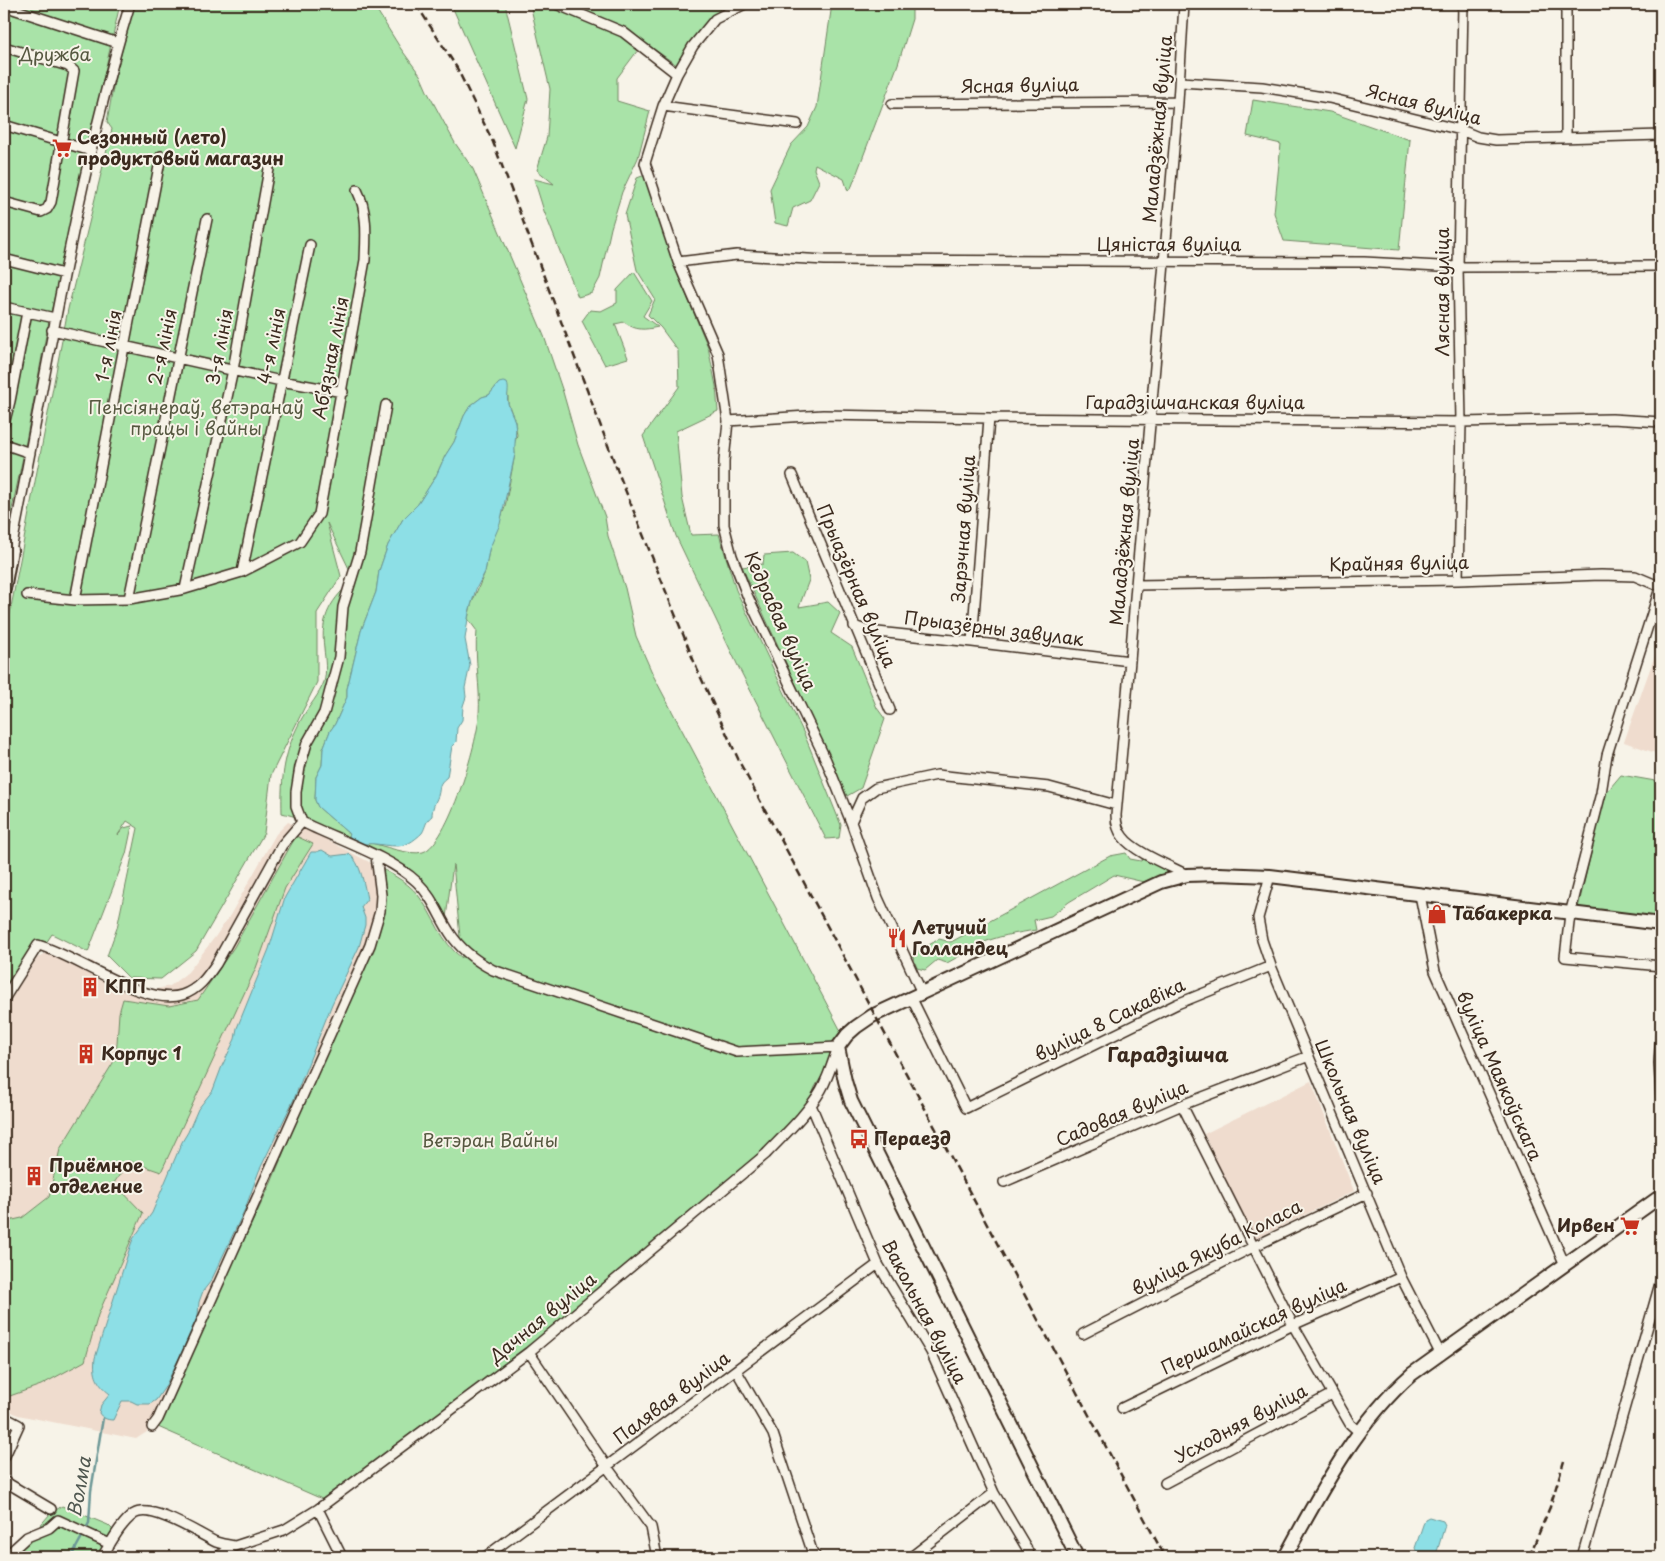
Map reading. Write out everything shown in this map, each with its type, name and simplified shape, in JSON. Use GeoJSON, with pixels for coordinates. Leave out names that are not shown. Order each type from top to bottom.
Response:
{"type":"FeatureCollection","features":[{"type":"Feature","properties":{"kind":"main road"},"geometry":{"type":"LineString","coordinates":[[4,589],[8,549]]}},
{"type":"Feature","properties":{"kind":"main road"},"geometry":{"type":"LineString","coordinates":[[1077,1557],[852,1101],[845,1081],[838,1047],[847,1035],[872,1016],[1160,882],[1187,875],[1270,876],[1661,924]]}},
{"type":"Feature","properties":{"kind":"main road"},"geometry":{"type":"LineString","coordinates":[[1285,1557],[1328,1481],[1359,1432],[1394,1390],[1412,1374],[1661,1196]]}},
{"type":"Feature","properties":{"kind":"street"},"geometry":{"type":"LineString","coordinates":[[8,549],[30,453],[52,330],[91,151],[118,43],[130,4]]}},
{"type":"Feature","properties":{"kind":"street"},"geometry":{"type":"LineString","coordinates":[[556,4],[623,32],[677,74]]}},
{"type":"Feature","properties":{"kind":"street"},"geometry":{"type":"LineString","coordinates":[[722,15],[727,4]]}},
{"type":"Feature","properties":{"kind":"street"},"geometry":{"type":"LineString","coordinates":[[722,15],[745,4]]}},
{"type":"Feature","properties":{"kind":"street","name":"Маладзёжная вуліца"},"geometry":{"type":"LineString","coordinates":[[1184,4],[1180,82],[1116,805],[1117,826],[1123,837],[1134,847],[1187,875]]}},
{"type":"Feature","properties":{"kind":"street","name":"Лясная вуліца"},"geometry":{"type":"LineString","coordinates":[[1458,580],[1461,422],[1458,267],[1463,4]]}},
{"type":"Feature","properties":{"kind":"street"},"geometry":{"type":"LineString","coordinates":[[1566,4],[1566,138]]}},
{"type":"Feature","properties":{"kind":"street"},"geometry":{"type":"LineString","coordinates":[[4,6],[118,43]]}},
{"type":"Feature","properties":{"kind":"street","name":"Кедравая вуліца"},"geometry":{"type":"LineString","coordinates":[[722,15],[703,33],[677,74],[663,106],[645,163],[678,262],[718,354],[728,421],[724,461],[724,526],[732,556],[747,595],[826,760],[917,996],[966,1108]]}},
{"type":"Feature","properties":{"kind":"street"},"geometry":{"type":"LineString","coordinates":[[4,47],[68,66],[74,71],[50,202],[47,209],[42,212],[4,202]]}},
{"type":"Feature","properties":{"kind":"street","name":"Ясная вуліца"},"geometry":{"type":"LineString","coordinates":[[1180,82],[1262,87],[1329,98],[1496,140],[1661,135]]}},
{"type":"Feature","properties":{"kind":"street","name":"Ясная вуліца"},"geometry":{"type":"LineString","coordinates":[[892,104],[1178,102]]}},
{"type":"Feature","properties":{"kind":"street"},"geometry":{"type":"LineString","coordinates":[[663,106],[797,124]]}},
{"type":"Feature","properties":{"kind":"street"},"geometry":{"type":"LineString","coordinates":[[4,125],[91,151]]}},
{"type":"Feature","properties":{"kind":"street","name":"1-я лінія"},"geometry":{"type":"LineString","coordinates":[[75,600],[126,347],[161,156]]}},
{"type":"Feature","properties":{"kind":"street","name":"3-я лінія"},"geometry":{"type":"LineString","coordinates":[[185,588],[233,370],[269,169]]}},
{"type":"Feature","properties":{"kind":"street","name":"Абʼязная лінія"},"geometry":{"type":"LineString","coordinates":[[27,595],[75,600],[128,599],[185,588],[242,572],[300,542],[319,514],[336,416],[343,392],[365,260],[367,226],[361,198],[357,190]]}},
{"type":"Feature","properties":{"kind":"street","name":"2-я лінія"},"geometry":{"type":"LineString","coordinates":[[128,599],[207,219]]}},
{"type":"Feature","properties":{"kind":"street","name":"4-я лінія"},"geometry":{"type":"LineString","coordinates":[[242,572],[310,245]]}},
{"type":"Feature","properties":{"kind":"street","name":"Цяністая вуліца"},"geometry":{"type":"LineString","coordinates":[[678,262],[737,256],[825,260],[1364,262],[1458,267],[1661,266]]}},
{"type":"Feature","properties":{"kind":"street"},"geometry":{"type":"LineString","coordinates":[[4,258],[64,274]]}},
{"type":"Feature","properties":{"kind":"street"},"geometry":{"type":"LineString","coordinates":[[4,307],[55,318]]}},
{"type":"Feature","properties":{"kind":"street"},"geometry":{"type":"LineString","coordinates":[[4,424],[27,312]]}},
{"type":"Feature","properties":{"kind":"street"},"geometry":{"type":"LineString","coordinates":[[52,330],[281,381],[343,392]]}},
{"type":"Feature","properties":{"kind":"street"},"geometry":{"type":"LineString","coordinates":[[386,405],[360,552],[343,607],[339,657],[324,713],[307,743],[300,767],[296,806],[302,822],[399,868],[418,883],[433,903],[455,941],[480,963],[493,970],[737,1052],[838,1047]]}},
{"type":"Feature","properties":{"kind":"street","name":"Гарадзішчанская вуліца"},"geometry":{"type":"LineString","coordinates":[[728,421],[822,415],[1461,422],[1612,419],[1661,422]]}},
{"type":"Feature","properties":{"kind":"street","name":"Зарэчная вуліца"},"geometry":{"type":"LineString","coordinates":[[972,642],[989,418]]}},
{"type":"Feature","properties":{"kind":"street"},"geometry":{"type":"LineString","coordinates":[[4,444],[30,453]]}},
{"type":"Feature","properties":{"kind":"street","name":"Прыазёрная вуліца"},"geometry":{"type":"LineString","coordinates":[[792,475],[890,710]]}},
{"type":"Feature","properties":{"kind":"street","name":"Крайняя вуліца"},"geometry":{"type":"LineString","coordinates":[[1136,585],[1634,576],[1661,586]]}},
{"type":"Feature","properties":{"kind":"street"},"geometry":{"type":"LineString","coordinates":[[1661,586],[1606,756],[1601,793],[1570,914],[1565,958],[1661,966]]}},
{"type":"Feature","properties":{"kind":"street","name":"Прыазёрны завулак"},"geometry":{"type":"LineString","coordinates":[[854,626],[868,631],[1130,661]]}},
{"type":"Feature","properties":{"kind":"street"},"geometry":{"type":"LineString","coordinates":[[851,822],[862,798],[876,788],[936,775],[1049,787],[1116,805]]}},
{"type":"Feature","properties":{"kind":"street"},"geometry":{"type":"LineString","coordinates":[[4,998],[38,945],[50,948],[119,982],[149,993],[176,996],[190,991],[204,980],[216,964],[282,845],[302,822]]}},
{"type":"Feature","properties":{"kind":"street"},"geometry":{"type":"LineString","coordinates":[[152,1427],[158,1419],[370,946],[380,911],[381,895],[376,856]]}},
{"type":"Feature","properties":{"kind":"street","name":"Школьная вуліца"},"geometry":{"type":"LineString","coordinates":[[1270,876],[1258,918],[1262,940],[1271,966],[1401,1277],[1441,1355]]}},
{"type":"Feature","properties":{"kind":"street","name":"вуліца Маякоўскага"},"geometry":{"type":"LineString","coordinates":[[1420,895],[1435,971],[1565,1265]]}},
{"type":"Feature","properties":{"kind":"street","name":"вуліца 8 Сакавіка"},"geometry":{"type":"LineString","coordinates":[[966,1108],[1177,1004],[1271,966]]}},
{"type":"Feature","properties":{"kind":"street"},"geometry":{"type":"LineString","coordinates":[[1661,1033],[1659,1063],[1661,1096]]}},
{"type":"Feature","properties":{"kind":"street","name":"Дачная вуліца"},"geometry":{"type":"LineString","coordinates":[[217,1557],[235,1546],[284,1530],[318,1509],[529,1352],[766,1154],[811,1105],[828,1075],[838,1047]]}},
{"type":"Feature","properties":{"kind":"street","name":"Садовая вуліца"},"geometry":{"type":"LineString","coordinates":[[1004,1182],[1182,1106],[1309,1056]]}},
{"type":"Feature","properties":{"kind":"street","name":"Вакольная вуліца"},"geometry":{"type":"LineString","coordinates":[[811,1105],[824,1141],[878,1264],[931,1352],[994,1493],[1030,1557]]}},
{"type":"Feature","properties":{"kind":"street"},"geometry":{"type":"LineString","coordinates":[[1182,1106],[1293,1326],[1350,1424],[1359,1432]]}},
{"type":"Feature","properties":{"kind":"street","name":"вуліца Якуба Коласа"},"geometry":{"type":"LineString","coordinates":[[1083,1334],[1253,1247],[1366,1192]]}},
{"type":"Feature","properties":{"kind":"street","name":"Палявая вуліца"},"geometry":{"type":"LineString","coordinates":[[485,1557],[878,1264]]}},
{"type":"Feature","properties":{"kind":"street","name":"Першамайская вуліца"},"geometry":{"type":"LineString","coordinates":[[1122,1408],[1293,1326],[1401,1277]]}},
{"type":"Feature","properties":{"kind":"street"},"geometry":{"type":"LineString","coordinates":[[1582,1557],[1661,1280]]}},
{"type":"Feature","properties":{"kind":"street"},"geometry":{"type":"LineString","coordinates":[[529,1352],[607,1467],[651,1527],[657,1557]]}},
{"type":"Feature","properties":{"kind":"street"},"geometry":{"type":"LineString","coordinates":[[736,1370],[773,1434],[812,1551],[816,1557]]}},
{"type":"Feature","properties":{"kind":"street","name":"Усходняя вуліца"},"geometry":{"type":"LineString","coordinates":[[1165,1483],[1332,1394]]}},
{"type":"Feature","properties":{"kind":"street"},"geometry":{"type":"LineString","coordinates":[[4,1417],[19,1425],[4,1458]]}},
{"type":"Feature","properties":{"kind":"street"},"geometry":{"type":"LineString","coordinates":[[4,1482],[51,1509]]}},
{"type":"Feature","properties":{"kind":"street"},"geometry":{"type":"LineString","coordinates":[[911,1557],[994,1493]]}},
{"type":"Feature","properties":{"kind":"street"},"geometry":{"type":"LineString","coordinates":[[318,1509],[342,1557]]}},
{"type":"Feature","properties":{"kind":"street"},"geometry":{"type":"LineString","coordinates":[[102,1557],[126,1521],[144,1511],[163,1517],[216,1542],[235,1546]]}},
{"type":"Feature","properties":{"kind":"street"},"geometry":{"type":"LineString","coordinates":[[5,1557],[27,1537],[49,1528],[58,1520],[110,1544]]}},
{"type":"Feature","properties":{"kind":"shaded area"},"geometry":{"type":"Polygon","coordinates":[[[1661,638],[1661,755],[1624,742],[1661,638]]]}},
{"type":"Feature","properties":{"kind":"shaded area"},"geometry":{"type":"Polygon","coordinates":[[[288,822],[310,831],[371,863],[376,878],[380,909],[339,1019],[271,1183],[206,1319],[158,1427],[153,1428],[136,1439],[18,1415],[4,1408],[4,1010],[37,958],[50,951],[83,967],[92,961],[100,969],[138,988],[157,989],[170,986],[188,972],[215,937],[229,917],[276,834],[288,822]]]}},
{"type":"Feature","properties":{"kind":"shaded area"},"geometry":{"type":"Polygon","coordinates":[[[1311,1081],[1354,1191],[1253,1240],[1204,1134],[1311,1081]]]}},
{"type":"Feature","properties":{"kind":"green space","name":"Дружба"},"geometry":{"type":"Polygon","coordinates":[[[4,4],[120,4],[46,335],[5,542],[4,4]]]}},
{"type":"Feature","properties":{"kind":"green space"},"geometry":{"type":"Polygon","coordinates":[[[134,4],[373,4],[420,75],[455,143],[473,169],[544,336],[578,445],[605,517],[608,536],[625,588],[636,636],[654,677],[841,1031],[826,1069],[815,1087],[810,1100],[772,1142],[561,1321],[322,1499],[158,1427],[206,1319],[271,1183],[378,923],[376,878],[371,863],[408,885],[418,895],[443,937],[462,958],[453,864],[446,918],[432,893],[420,879],[362,845],[367,842],[410,853],[423,852],[433,845],[442,831],[460,790],[473,746],[479,715],[477,631],[468,619],[471,605],[485,572],[489,550],[505,507],[517,435],[515,422],[508,403],[508,396],[499,383],[489,395],[482,397],[470,406],[436,476],[418,504],[403,519],[388,545],[379,571],[376,592],[361,631],[347,689],[347,697],[323,749],[322,765],[316,777],[315,800],[318,807],[348,833],[351,839],[311,821],[282,813],[283,775],[287,753],[302,718],[325,678],[326,665],[323,637],[326,618],[333,602],[354,579],[327,523],[341,576],[317,613],[317,682],[271,775],[264,833],[196,951],[161,979],[129,978],[107,956],[117,928],[138,828],[127,821],[118,835],[124,828],[132,826],[126,854],[88,952],[52,934],[4,1006],[4,644],[68,309],[112,129],[107,122],[115,77],[134,4]]]}},
{"type":"Feature","properties":{"kind":"green space"},"geometry":{"type":"Polygon","coordinates":[[[451,4],[505,4],[528,99],[515,148],[451,4]]]}},
{"type":"Feature","properties":{"kind":"green space"},"geometry":{"type":"Polygon","coordinates":[[[530,4],[721,4],[720,9],[702,27],[678,66],[644,42],[617,78],[617,101],[650,111],[638,158],[622,192],[611,228],[600,278],[592,293],[578,297],[544,211],[534,179],[554,184],[537,170],[547,137],[550,89],[530,4]]]}},
{"type":"Feature","properties":{"kind":"green space"},"geometry":{"type":"Polygon","coordinates":[[[832,4],[912,4],[912,19],[898,64],[852,186],[848,191],[844,179],[815,164],[814,169],[819,182],[810,200],[793,208],[788,226],[775,223],[770,189],[791,145],[808,127],[817,107],[832,4]]]}},
{"type":"Feature","properties":{"kind":"green space"},"geometry":{"type":"Polygon","coordinates":[[[1253,100],[1330,112],[1410,140],[1399,250],[1284,241],[1274,213],[1281,144],[1247,136],[1253,100]]]}},
{"type":"Feature","properties":{"kind":"green space"},"geometry":{"type":"Polygon","coordinates":[[[645,175],[673,263],[708,347],[716,386],[718,411],[676,431],[682,497],[691,535],[719,534],[736,590],[805,736],[841,825],[839,838],[826,839],[738,666],[676,536],[643,436],[679,387],[678,351],[661,328],[648,315],[655,299],[637,270],[625,215],[637,178],[645,175]]]}},
{"type":"Feature","properties":{"kind":"green space"},"geometry":{"type":"Polygon","coordinates":[[[634,272],[652,301],[643,316],[658,327],[640,329],[624,322],[615,324],[628,358],[605,365],[582,321],[590,310],[601,311],[617,303],[617,290],[634,272]]]}},
{"type":"Feature","properties":{"kind":"green space"},"geometry":{"type":"Polygon","coordinates":[[[793,553],[805,562],[809,580],[799,607],[828,602],[840,613],[831,633],[852,647],[877,708],[885,719],[861,788],[847,796],[742,567],[763,564],[764,555],[793,553]]]}},
{"type":"Feature","properties":{"kind":"green space"},"geometry":{"type":"Polygon","coordinates":[[[1621,775],[1661,782],[1661,917],[1578,908],[1605,794],[1621,775]]]}},
{"type":"Feature","properties":{"kind":"green space"},"geometry":{"type":"Polygon","coordinates":[[[296,836],[313,844],[285,888],[256,968],[161,1172],[129,1161],[114,1183],[143,1213],[98,1315],[85,1361],[41,1385],[7,1397],[4,1395],[4,1222],[22,1218],[49,1197],[60,1149],[116,1058],[119,1013],[123,999],[169,1006],[198,1000],[234,947],[296,836]]]}},
{"type":"Feature","properties":{"kind":"green space"},"geometry":{"type":"Polygon","coordinates":[[[1126,853],[1130,859],[1141,861],[1144,857],[1173,873],[1148,883],[1114,875],[1069,902],[1051,916],[1034,920],[1036,930],[992,939],[947,963],[937,960],[925,970],[917,968],[912,955],[939,939],[951,942],[1110,856],[1126,853]]]}},
{"type":"Feature","properties":{"kind":"green space"},"geometry":{"type":"Polygon","coordinates":[[[62,1506],[108,1525],[113,1530],[97,1557],[13,1557],[50,1514],[62,1506]]]}},
{"type":"Feature","properties":{"kind":"water"},"geometry":{"type":"Polygon","coordinates":[[[499,383],[507,383],[508,386],[507,398],[515,422],[515,454],[500,524],[489,550],[485,572],[476,589],[469,612],[465,639],[470,665],[465,688],[466,697],[462,720],[457,728],[456,742],[452,746],[447,777],[441,784],[432,816],[422,833],[411,842],[398,846],[362,845],[351,839],[348,833],[318,807],[315,800],[316,777],[322,765],[323,749],[347,697],[347,689],[361,631],[376,592],[379,571],[388,545],[403,519],[418,504],[436,476],[470,406],[482,397],[489,395],[499,383]]]}},
{"type":"Feature","properties":{"kind":"water"},"geometry":{"type":"Polygon","coordinates":[[[322,850],[332,856],[349,854],[359,868],[367,899],[361,907],[365,918],[365,925],[359,947],[332,1004],[294,1099],[259,1171],[245,1209],[211,1281],[203,1291],[199,1302],[198,1315],[165,1387],[156,1400],[150,1404],[122,1401],[113,1420],[107,1419],[99,1413],[101,1405],[110,1394],[97,1379],[95,1374],[95,1358],[133,1239],[152,1213],[198,1109],[213,1090],[235,1039],[237,1028],[269,949],[285,897],[311,852],[322,850]]]}},
{"type":"Feature","properties":{"kind":"water"},"geometry":{"type":"Polygon","coordinates":[[[1429,1517],[1443,1521],[1445,1525],[1436,1555],[1432,1557],[1418,1554],[1415,1548],[1425,1519],[1429,1517]]]}},
{"type":"Feature","properties":{"kind":"waterway","name":"Волма"},"geometry":{"type":"LineString","coordinates":[[85,1530],[89,1523],[91,1491],[103,1418]]}},
{"type":"Feature","properties":{"kind":"waterway","name":"Волма"},"geometry":{"type":"LineString","coordinates":[[71,1557],[83,1535]]}},
{"type":"Feature","properties":{"kind":"railway"},"geometry":{"type":"LineString","coordinates":[[416,4],[457,68],[493,142],[620,477],[697,669],[741,765],[1165,1557]]}},
{"type":"Feature","properties":{"kind":"railway"},"geometry":{"type":"LineString","coordinates":[[1529,1557],[1550,1507],[1564,1461]]}},
{"type":"Feature","properties":{"kind":"place","name":"Сезонный (лето) продуктовый магазин"},"geometry":{"type":"Point","coordinates":[62,148]}},
{"type":"Feature","properties":{"kind":"place","name":"Табакерка"},"geometry":{"type":"Point","coordinates":[1437,914]}},
{"type":"Feature","properties":{"kind":"place","name":"Летучий Голландец"},"geometry":{"type":"Point","coordinates":[897,938]}},
{"type":"Feature","properties":{"kind":"place","name":"КПП"},"geometry":{"type":"Point","coordinates":[90,987]}},
{"type":"Feature","properties":{"kind":"place","name":"Корпус 1"},"geometry":{"type":"Point","coordinates":[86,1054]}},
{"type":"Feature","properties":{"kind":"place","name":"Пераезд"},"geometry":{"type":"Point","coordinates":[859,1139]}},
{"type":"Feature","properties":{"kind":"place","name":"Приёмное отделение"},"geometry":{"type":"Point","coordinates":[34,1176]}},
{"type":"Feature","properties":{"kind":"place","name":"Ирвен"},"geometry":{"type":"Point","coordinates":[1630,1226]}},
{"type":"Feature","properties":{"kind":"district","name":"Гарадзішча"},"geometry":{"type":"Point","coordinates":[1168,1055]}},
{"type":"Feature","properties":{"kind":"park label","name":"Пенсіянераў, ветэранаў працы і вайны"},"geometry":{"type":"Point","coordinates":[196,418]}},
{"type":"Feature","properties":{"kind":"park label","name":"Ветэран Вайны"},"geometry":{"type":"Point","coordinates":[490,1141]}}]}
